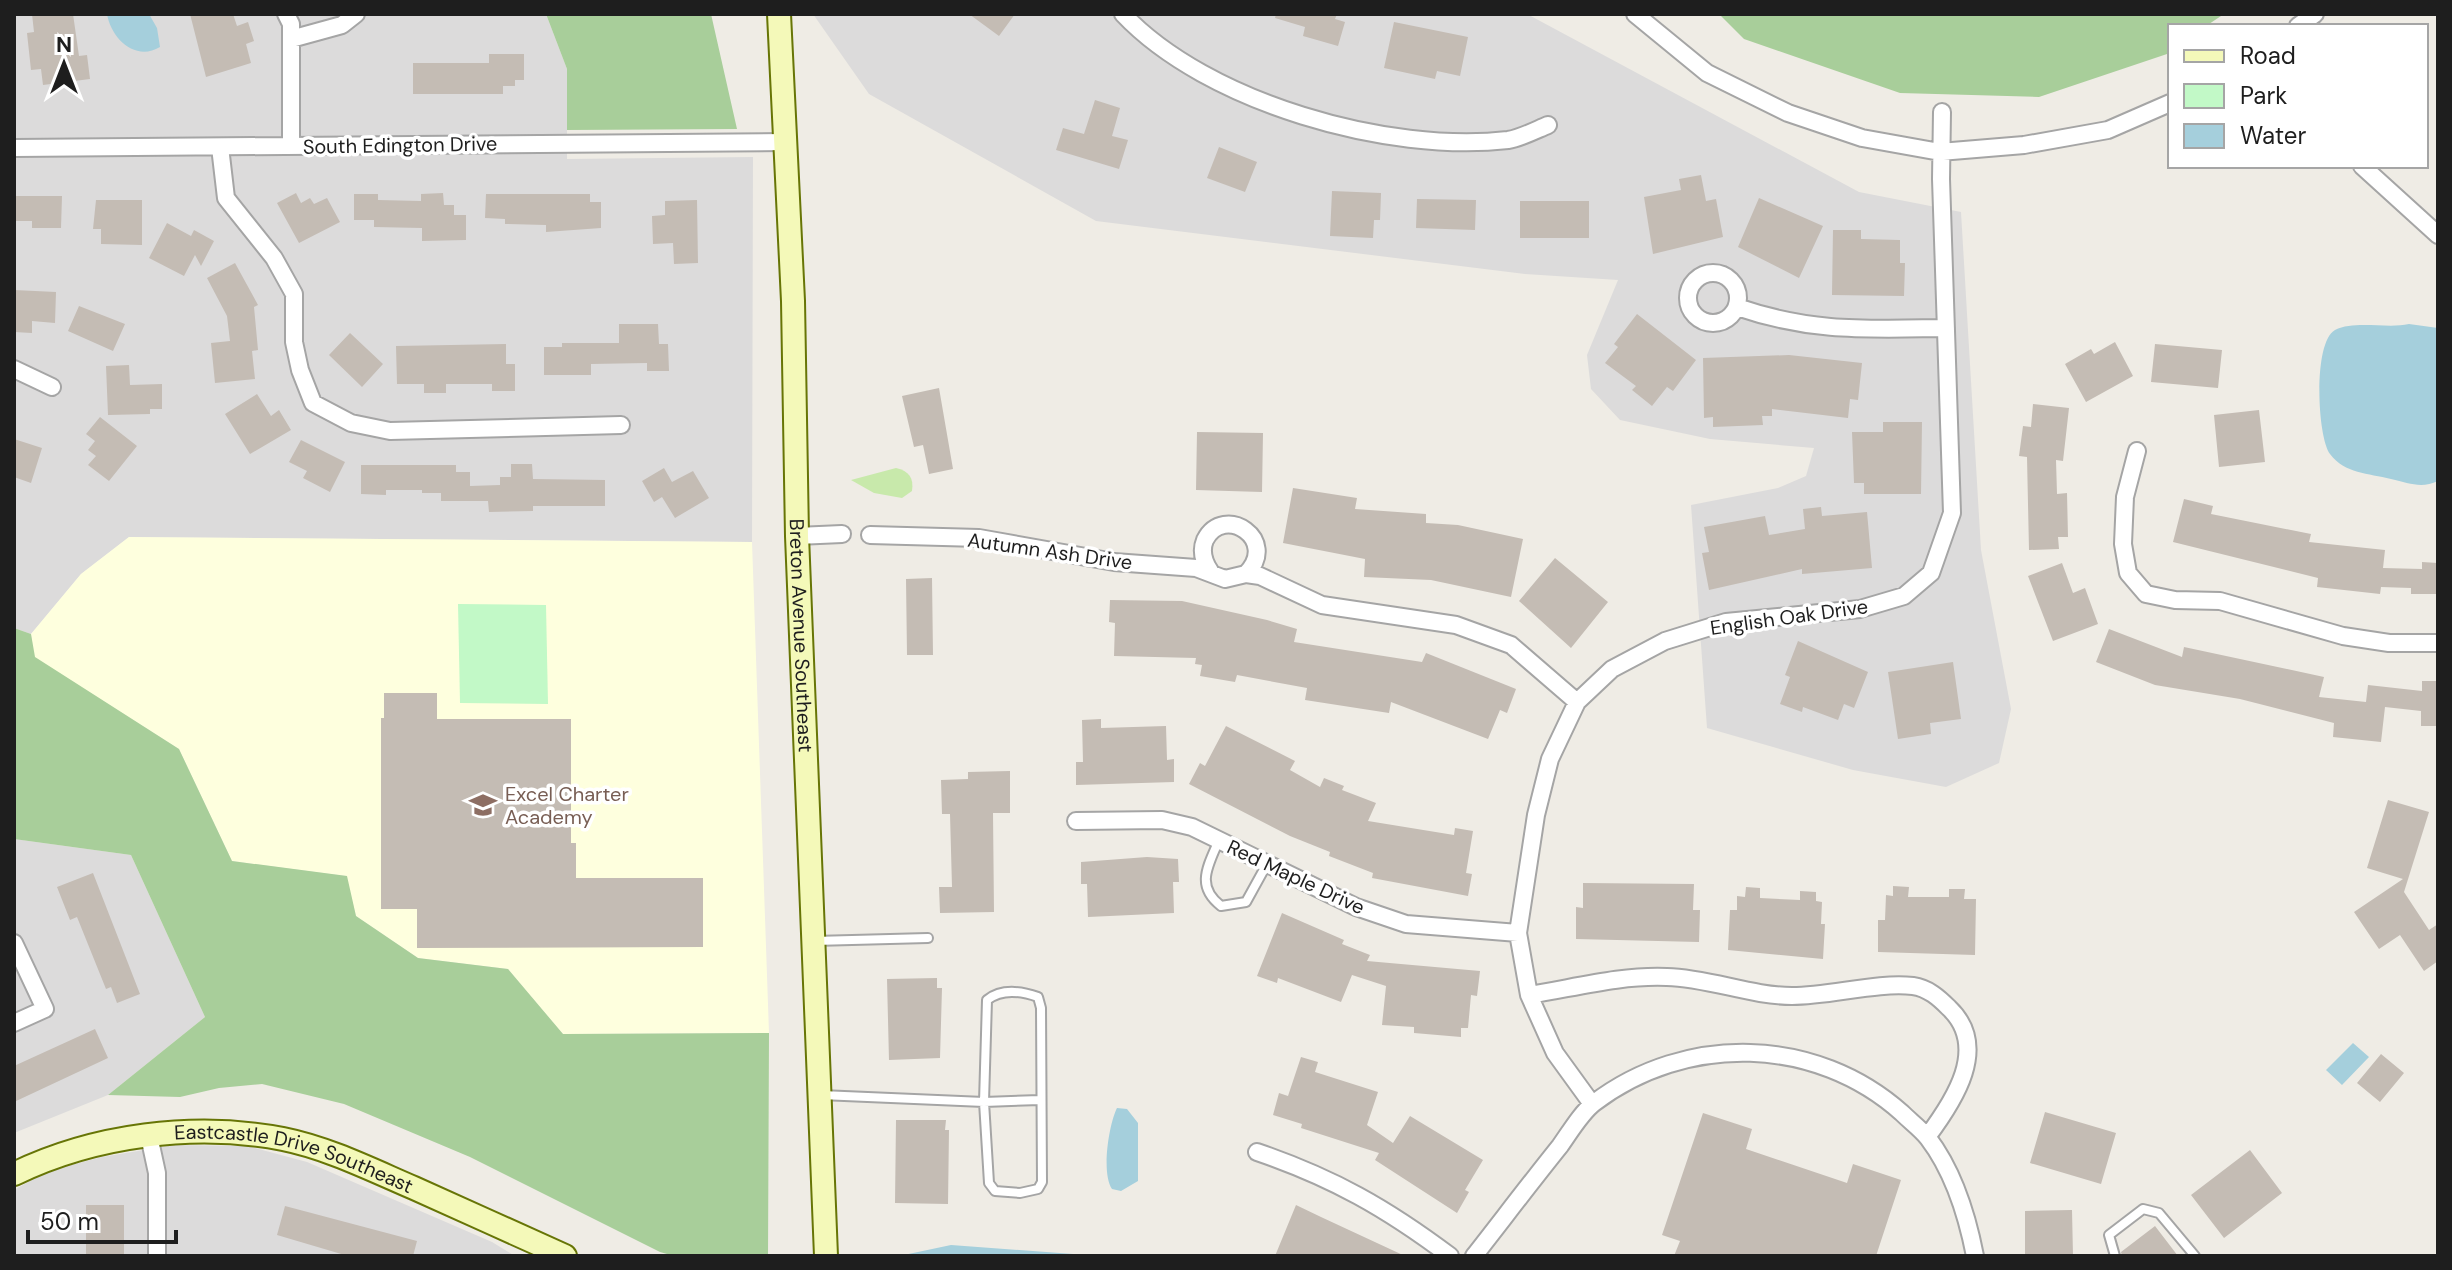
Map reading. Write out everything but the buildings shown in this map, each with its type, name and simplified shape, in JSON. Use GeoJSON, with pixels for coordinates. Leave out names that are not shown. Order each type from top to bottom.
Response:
{"type":"FeatureCollection","features":[{"type":"Feature","properties":{"kind":"main road","name":"Breton Avenue Southeast"},"geometry":{"type":"LineString","coordinates":[[779,14],[793,301],[797,536],[826,1256]]}},
{"type":"Feature","properties":{"kind":"main road","name":"Eastcastle Drive Southeast"},"geometry":{"type":"LineString","coordinates":[[14,1174],[55,1155],[149,1136],[216,1133],[283,1140],[355,1162],[565,1256]]}},
{"type":"Feature","properties":{"kind":"street"},"geometry":{"type":"LineString","coordinates":[[286,14],[291,39],[291,146]]}},
{"type":"Feature","properties":{"kind":"street"},"geometry":{"type":"LineString","coordinates":[[291,39],[331,29],[356,14]]}},
{"type":"Feature","properties":{"kind":"street"},"geometry":{"type":"LineString","coordinates":[[1123,14],[1136,27],[1185,60],[1245,95],[1313,120],[1439,141],[1511,139],[1548,125]]}},
{"type":"Feature","properties":{"kind":"street"},"geometry":{"type":"LineString","coordinates":[[1635,14],[1707,73],[1788,113],[1862,138],[1940,152],[2024,145],[2108,130],[2168,104]]}},
{"type":"Feature","properties":{"kind":"street","name":"English Oak Drive"},"geometry":{"type":"LineString","coordinates":[[1592,1104],[1555,1053],[1529,995],[1518,933],[1536,815],[1550,759],[1577,702],[1612,669],[1665,641],[1726,622],[1860,609],[1904,596],[1931,573],[1952,513],[1940,152],[1942,112]]}},
{"type":"Feature","properties":{"kind":"street","name":"South Edington Drive"},"geometry":{"type":"LineString","coordinates":[[14,148],[785,142]]}},
{"type":"Feature","properties":{"kind":"street"},"geometry":{"type":"LineString","coordinates":[[220,147],[226,198],[274,258],[294,294],[294,342],[300,370],[313,403],[351,423],[390,431],[621,425]]}},
{"type":"Feature","properties":{"kind":"street"},"geometry":{"type":"LineString","coordinates":[[2364,168],[2438,235]]}},
{"type":"Feature","properties":{"kind":"street"},"geometry":{"type":"LineString","coordinates":[[1737,307],[1801,326],[1853,331],[1946,328]]}},
{"type":"Feature","properties":{"kind":"street"},"geometry":{"type":"LineString","coordinates":[[14,369],[52,387]]}},
{"type":"Feature","properties":{"kind":"street"},"geometry":{"type":"LineString","coordinates":[[2137,451],[2125,497],[2123,544],[2128,573],[2146,594],[2175,600],[2220,601],[2343,636],[2389,643],[2438,643]]}},
{"type":"Feature","properties":{"kind":"street"},"geometry":{"type":"LineString","coordinates":[[1210,571],[1203,545],[1212,531],[1229,525],[1245,529],[1271,579]]}},
{"type":"Feature","properties":{"kind":"street"},"geometry":{"type":"LineString","coordinates":[[797,536],[842,534]]}},
{"type":"Feature","properties":{"kind":"street","name":"Autumn Ash Drive"},"geometry":{"type":"LineString","coordinates":[[870,535],[979,538],[1114,562],[1183,566],[1210,571],[1225,579],[1246,574],[1271,579],[1322,605],[1456,625],[1511,645],[1577,702]]}},
{"type":"Feature","properties":{"kind":"street"},"geometry":{"type":"LineString","coordinates":[[1246,574],[1257,552]]}},
{"type":"Feature","properties":{"kind":"street"},"geometry":{"type":"LineString","coordinates":[[1183,566],[1203,554]]}},
{"type":"Feature","properties":{"kind":"street","name":"Red Maple Drive"},"geometry":{"type":"LineString","coordinates":[[1076,821],[1162,820],[1192,827],[1356,907],[1406,924],[1518,933]]}},
{"type":"Feature","properties":{"kind":"street"},"geometry":{"type":"LineString","coordinates":[[14,943],[45,1009],[14,1023]]}},
{"type":"Feature","properties":{"kind":"street"},"geometry":{"type":"LineString","coordinates":[[1529,995],[1635,977],[1695,979],[1790,996],[1914,986],[1935,995],[1960,1018],[1966,1036],[1961,1086],[1927,1137]]}},
{"type":"Feature","properties":{"kind":"street"},"geometry":{"type":"LineString","coordinates":[[1474,1256],[1592,1104],[1640,1075],[1674,1061],[1729,1052],[1778,1054],[1832,1067],[1883,1097],[1927,1137],[1951,1178],[1975,1256]]}},
{"type":"Feature","properties":{"kind":"street"},"geometry":{"type":"LineString","coordinates":[[149,1136],[157,1173],[157,1256]]}},
{"type":"Feature","properties":{"kind":"street"},"geometry":{"type":"LineString","coordinates":[[1257,1152],[1316,1172],[1362,1196],[1450,1256]]}},
{"type":"Feature","properties":{"kind":"lane"},"geometry":{"type":"LineString","coordinates":[[1219,840],[1204,881],[1208,896],[1221,906],[1246,902],[1267,864]]}},
{"type":"Feature","properties":{"kind":"lane"},"geometry":{"type":"LineString","coordinates":[[814,941],[928,938]]}},
{"type":"Feature","properties":{"kind":"lane"},"geometry":{"type":"LineString","coordinates":[[1006,992],[1024,992],[1038,997],[1042,1182],[1038,1189],[1020,1193],[995,1191],[989,1183],[984,1102],[987,1000],[1006,992]]}},
{"type":"Feature","properties":{"kind":"lane"},"geometry":{"type":"LineString","coordinates":[[820,1095],[984,1102],[1040,1100]]}},
{"type":"Feature","properties":{"kind":"lane"},"geometry":{"type":"LineString","coordinates":[[2115,1256],[2109,1235],[2143,1209],[2159,1213],[2195,1256]]}},
{"type":"Feature","properties":{"kind":"shaded area"},"geometry":{"type":"Polygon","coordinates":[[[14,14],[546,14],[567,69],[567,159],[753,157],[752,542],[129,537],[81,574],[31,634],[14,628],[14,14]]]}},
{"type":"Feature","properties":{"kind":"shaded area"},"geometry":{"type":"Polygon","coordinates":[[[813,14],[1527,14],[1859,192],[1961,212],[1981,550],[2011,709],[1999,763],[1946,787],[1853,770],[1707,728],[1691,505],[1778,488],[1806,476],[1814,448],[1710,439],[1620,420],[1591,389],[1587,355],[1618,280],[1525,274],[1096,221],[869,94],[813,14]]]}},
{"type":"Feature","properties":{"kind":"shaded area","name":"Excel Charter Academy"},"geometry":{"type":"Polygon","coordinates":[[[129,537],[752,542],[769,1033],[563,1034],[508,969],[418,958],[356,916],[346,876],[232,861],[179,749],[34,657],[31,634],[81,574],[129,537]]]}},
{"type":"Feature","properties":{"kind":"shaded area"},"geometry":{"type":"Polygon","coordinates":[[[14,839],[131,855],[205,1017],[108,1095],[14,1133],[14,839]]]}},
{"type":"Feature","properties":{"kind":"shaded area"},"geometry":{"type":"Polygon","coordinates":[[[174,1145],[247,1146],[307,1162],[492,1242],[515,1256],[14,1256],[14,1190],[48,1171],[102,1157],[174,1145]]]}},
{"type":"Feature","properties":{"kind":"green space"},"geometry":{"type":"Polygon","coordinates":[[[546,14],[711,14],[737,129],[567,130],[567,69],[546,14]]]}},
{"type":"Feature","properties":{"kind":"green space"},"geometry":{"type":"Polygon","coordinates":[[[1719,14],[2224,14],[2209,24],[2168,24],[2167,54],[2039,97],[1900,93],[1744,39],[1719,14]]]}},
{"type":"Feature","properties":{"kind":"green space"},"geometry":{"type":"Polygon","coordinates":[[[896,468],[907,473],[912,482],[912,491],[902,498],[874,493],[851,480],[896,468]]]}},
{"type":"Feature","properties":{"kind":"green space"},"geometry":{"type":"Polygon","coordinates":[[[458,604],[546,605],[548,704],[460,703],[458,604]]]}},
{"type":"Feature","properties":{"kind":"green space"},"geometry":{"type":"Polygon","coordinates":[[[14,628],[31,634],[35,657],[179,749],[232,861],[347,876],[356,916],[418,958],[508,969],[563,1034],[769,1033],[768,1256],[674,1256],[660,1252],[470,1157],[344,1104],[262,1084],[219,1088],[180,1097],[108,1095],[205,1017],[131,855],[14,839],[14,628]]]}},
{"type":"Feature","properties":{"kind":"water"},"geometry":{"type":"Polygon","coordinates":[[[107,14],[149,14],[157,28],[160,47],[142,52],[126,45],[113,31],[107,14]]]}},
{"type":"Feature","properties":{"kind":"water"},"geometry":{"type":"Polygon","coordinates":[[[2409,324],[2438,328],[2438,481],[2426,485],[2409,484],[2343,466],[2330,454],[2322,429],[2320,370],[2328,338],[2343,327],[2409,324]]]}},
{"type":"Feature","properties":{"kind":"water"},"geometry":{"type":"Polygon","coordinates":[[[2353,1043],[2369,1057],[2342,1085],[2326,1070],[2353,1043]]]}},
{"type":"Feature","properties":{"kind":"water"},"geometry":{"type":"Polygon","coordinates":[[[1117,1108],[1127,1109],[1138,1123],[1138,1181],[1121,1191],[1112,1189],[1107,1172],[1109,1136],[1117,1108]]]}},
{"type":"Feature","properties":{"kind":"water"},"geometry":{"type":"Polygon","coordinates":[[[951,1245],[1100,1256],[899,1256],[951,1245]]]}},
{"type":"Feature","properties":{"kind":"place","name":"Excel Charter Academy"},"geometry":{"type":"Point","coordinates":[483,805]}}]}
